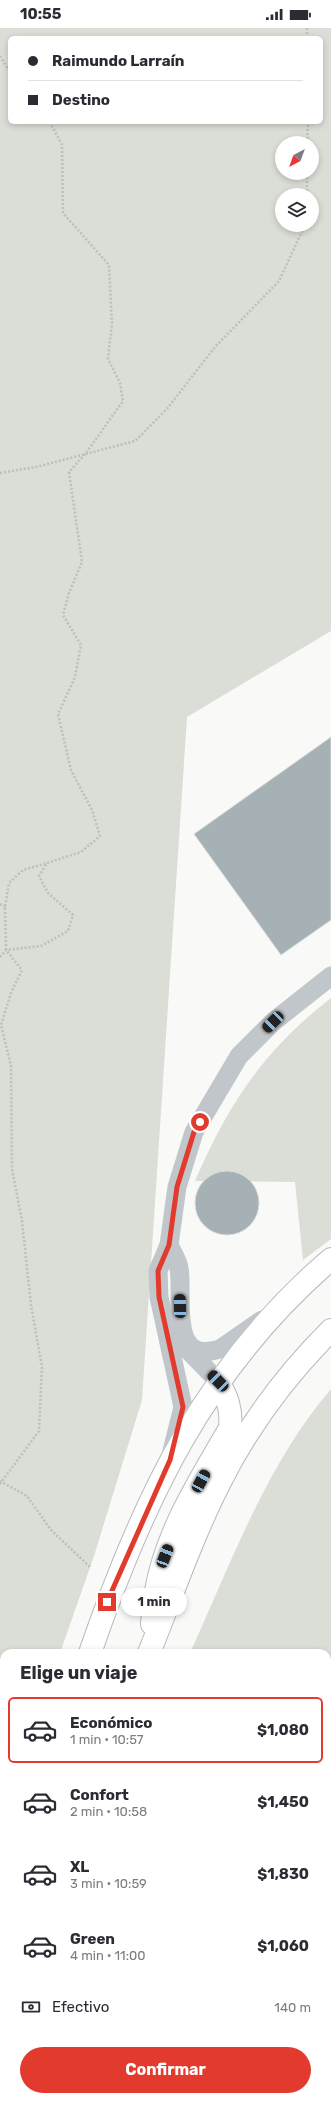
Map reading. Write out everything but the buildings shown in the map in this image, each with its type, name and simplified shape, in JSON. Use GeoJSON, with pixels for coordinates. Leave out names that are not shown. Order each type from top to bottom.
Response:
{"type":"FeatureCollection","features":[{"type":"Feature","properties":{"kind":"main road"},"geometry":{"type":"LineString","coordinates":[[91,1649],[112,1590],[170,1460],[218,1381],[278,1308],[331,1259]]}},
{"type":"Feature","properties":{"kind":"main road"},"geometry":{"type":"LineString","coordinates":[[151,1649],[203,1518],[220,1481],[241,1445],[288,1377],[331,1330]]}},
{"type":"Feature","properties":{"kind":"main road"},"geometry":{"type":"LineString","coordinates":[[149,1649],[156,1590],[165,1556],[180,1520],[230,1428],[232,1414],[228,1399],[218,1381]]}},
{"type":"Feature","properties":{"kind":"street"},"geometry":{"type":"LineString","coordinates":[[170,1460],[183,1407],[159,1297],[158,1271],[169,1245],[177,1187],[194,1132],[219,1089],[245,1051],[273,1022],[331,976]]}},
{"type":"Feature","properties":{"kind":"street"},"geometry":{"type":"LineString","coordinates":[[169,1245],[179,1268],[180,1322],[184,1345],[218,1381]]}},
{"type":"Feature","properties":{"kind":"street"},"geometry":{"type":"LineString","coordinates":[[180,1322],[186,1340],[193,1348],[201,1351],[213,1352],[230,1344],[278,1308]]}},
{"type":"Feature","properties":{"kind":"path"},"geometry":{"type":"LineString","coordinates":[[0,56],[8,69]]}},
{"type":"Feature","properties":{"kind":"path"},"geometry":{"type":"LineString","coordinates":[[51,124],[62,145],[63,213],[109,265],[112,324],[108,359],[120,382],[123,401],[86,453],[69,472],[82,562],[69,594],[63,615],[81,645],[75,677],[58,714],[71,770],[92,810],[100,836],[81,852],[23,870],[9,883],[5,907],[6,950],[22,970],[11,993],[1,1026],[11,1066],[12,1169],[22,1221],[31,1305],[42,1367],[39,1431],[1,1482],[27,1496],[51,1530],[90,1567]]}},
{"type":"Feature","properties":{"kind":"path"},"geometry":{"type":"LineString","coordinates":[[307,136],[308,124]]}},
{"type":"Feature","properties":{"kind":"path"},"geometry":{"type":"LineString","coordinates":[[0,473],[36,467],[135,441],[166,410],[216,347],[279,281],[302,232]]}},
{"type":"Feature","properties":{"kind":"path"},"geometry":{"type":"LineString","coordinates":[[0,957],[6,950],[41,946],[68,932],[73,915],[48,893],[39,876],[47,863]]}},
{"type":"Feature","properties":{"kind":"path"},"geometry":{"type":"LineString","coordinates":[[0,904],[5,907]]}},
{"type":"Feature","properties":{"kind":"shaded area"},"geometry":{"type":"Polygon","coordinates":[[[0,28],[331,28],[331,631],[187,717],[142,1400],[94,1556],[61,1649],[0,1649],[0,28]]]}},
{"type":"Feature","properties":{"kind":"shaded area"},"geometry":{"type":"Polygon","coordinates":[[[331,998],[331,1239],[303,1260],[295,1182],[195,1181],[221,1127],[250,1080],[267,1058],[286,1038],[331,998]]]}},
{"type":"Feature","properties":{"kind":"shaded area"},"geometry":{"type":"Polygon","coordinates":[[[331,1389],[331,1649],[192,1649],[235,1550],[269,1482],[287,1450],[308,1418],[331,1389]]]}},
{"type":"Feature","properties":{"kind":"route"},"geometry":{"type":"LineString","coordinates":[[107,1602],[170,1460],[183,1407],[159,1297],[158,1271],[169,1245],[177,1187],[194,1132],[200,1122]]}}]}
